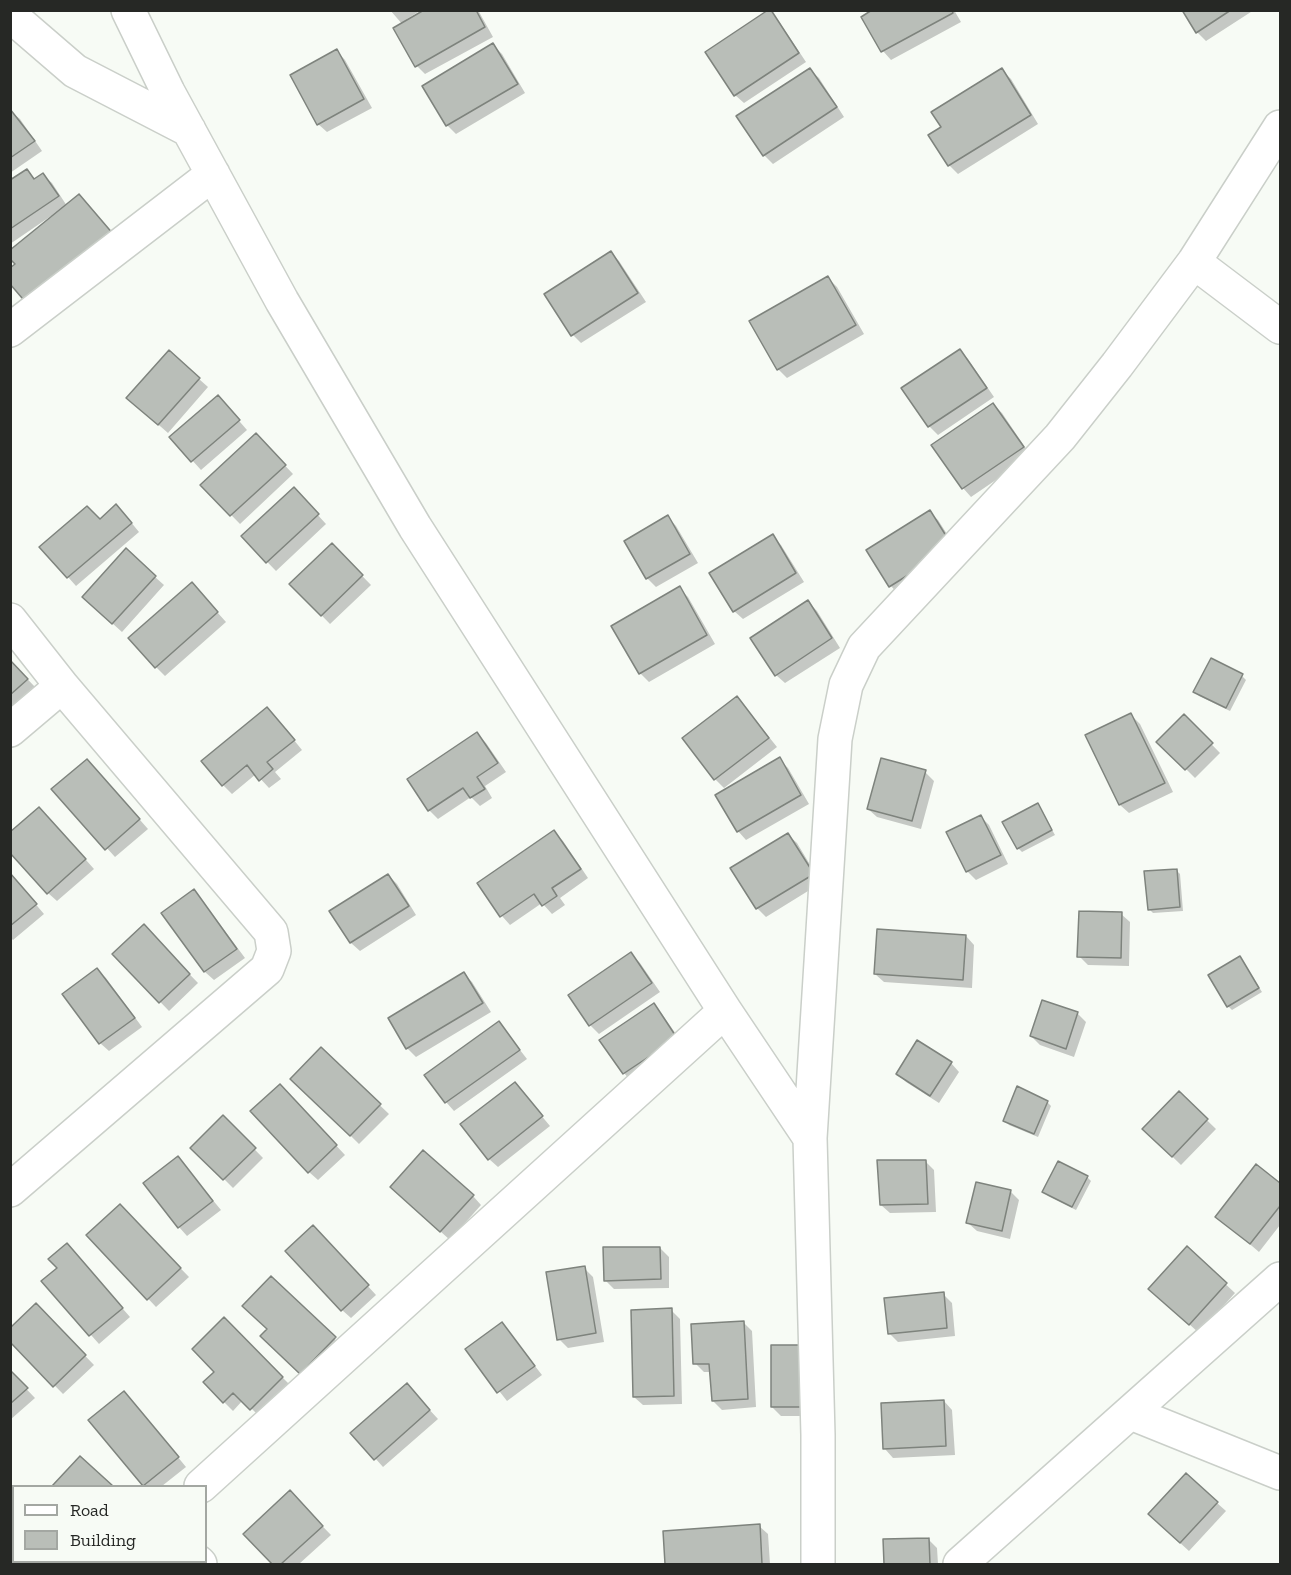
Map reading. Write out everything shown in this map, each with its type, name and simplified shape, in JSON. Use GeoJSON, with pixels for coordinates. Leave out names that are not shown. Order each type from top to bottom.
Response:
{"type":"FeatureCollection","features":[{"type":"Feature","properties":{"kind":"street"},"geometry":{"type":"LineString","coordinates":[[129,10],[189,130],[282,301],[416,527],[810,1138]]}},
{"type":"Feature","properties":{"kind":"street"},"geometry":{"type":"LineString","coordinates":[[10,15],[75,71],[189,130]]}},
{"type":"Feature","properties":{"kind":"street"},"geometry":{"type":"LineString","coordinates":[[818,1564],[818,1435],[810,1138],[835,739],[846,685],[864,647],[1060,438],[1118,365],[1194,262],[1281,127]]}},
{"type":"Feature","properties":{"kind":"street"},"geometry":{"type":"LineString","coordinates":[[10,330],[213,174]]}},
{"type":"Feature","properties":{"kind":"street"},"geometry":{"type":"LineString","coordinates":[[1194,262],[1281,327]]}},
{"type":"Feature","properties":{"kind":"street"},"geometry":{"type":"LineString","coordinates":[[10,620],[62,686],[271,932],[274,951],[267,969],[10,1190]]}},
{"type":"Feature","properties":{"kind":"street"},"geometry":{"type":"LineString","coordinates":[[10,730],[62,686]]}},
{"type":"Feature","properties":{"kind":"street"},"geometry":{"type":"LineString","coordinates":[[202,1485],[726,1011]]}},
{"type":"Feature","properties":{"kind":"street"},"geometry":{"type":"LineString","coordinates":[[960,1564],[1281,1279]]}},
{"type":"Feature","properties":{"kind":"street"},"geometry":{"type":"LineString","coordinates":[[1131,1413],[1281,1473]]}},
{"type":"Feature","properties":{"kind":"building"},"geometry":{"type":"Polygon","coordinates":[[[424,10],[476,10],[485,27],[415,67],[393,28],[424,10]]]}},
{"type":"Feature","properties":{"kind":"building"},"geometry":{"type":"Polygon","coordinates":[[[771,10],[799,53],[734,96],[705,52],[771,10]]]}},
{"type":"Feature","properties":{"kind":"building"},"geometry":{"type":"Polygon","coordinates":[[[872,10],[952,10],[953,13],[881,52],[861,17],[872,10]]]}},
{"type":"Feature","properties":{"kind":"building"},"geometry":{"type":"Polygon","coordinates":[[[1182,10],[1231,10],[1196,33],[1182,10]]]}},
{"type":"Feature","properties":{"kind":"building"},"geometry":{"type":"Polygon","coordinates":[[[493,43],[518,84],[446,126],[422,86],[493,43]]]}},
{"type":"Feature","properties":{"kind":"building"},"geometry":{"type":"Polygon","coordinates":[[[337,49],[364,99],[317,125],[290,75],[337,49]]]}},
{"type":"Feature","properties":{"kind":"building"},"geometry":{"type":"Polygon","coordinates":[[[810,68],[837,107],[763,156],[736,116],[810,68]]]}},
{"type":"Feature","properties":{"kind":"building"},"geometry":{"type":"Polygon","coordinates":[[[1002,68],[1031,115],[948,166],[928,135],[941,127],[931,112],[1002,68]]]}},
{"type":"Feature","properties":{"kind":"building"},"geometry":{"type":"Polygon","coordinates":[[[10,109],[35,141],[10,158],[10,109]]]}},
{"type":"Feature","properties":{"kind":"building"},"geometry":{"type":"Polygon","coordinates":[[[27,169],[34,179],[43,173],[59,196],[10,229],[10,180],[27,169]]]}},
{"type":"Feature","properties":{"kind":"building"},"geometry":{"type":"Polygon","coordinates":[[[79,194],[114,235],[28,305],[10,284],[10,268],[15,264],[10,259],[10,250],[79,194]]]}},
{"type":"Feature","properties":{"kind":"building"},"geometry":{"type":"Polygon","coordinates":[[[611,251],[638,293],[571,336],[544,294],[611,251]]]}},
{"type":"Feature","properties":{"kind":"building"},"geometry":{"type":"Polygon","coordinates":[[[828,276],[856,325],[777,370],[749,321],[828,276]]]}},
{"type":"Feature","properties":{"kind":"building"},"geometry":{"type":"Polygon","coordinates":[[[960,349],[987,388],[928,427],[901,388],[960,349]]]}},
{"type":"Feature","properties":{"kind":"building"},"geometry":{"type":"Polygon","coordinates":[[[169,350],[200,378],[158,425],[126,398],[169,350]]]}},
{"type":"Feature","properties":{"kind":"building"},"geometry":{"type":"Polygon","coordinates":[[[218,395],[240,420],[191,462],[169,437],[218,395]]]}},
{"type":"Feature","properties":{"kind":"building"},"geometry":{"type":"Polygon","coordinates":[[[993,403],[1024,447],[962,489],[931,445],[993,403]]]}},
{"type":"Feature","properties":{"kind":"building"},"geometry":{"type":"Polygon","coordinates":[[[256,433],[286,465],[230,516],[200,485],[256,433]]]}},
{"type":"Feature","properties":{"kind":"building"},"geometry":{"type":"Polygon","coordinates":[[[294,487],[319,514],[266,563],[241,536],[294,487]]]}},
{"type":"Feature","properties":{"kind":"building"},"geometry":{"type":"Polygon","coordinates":[[[116,504],[132,523],[67,578],[39,547],[87,506],[100,519],[116,504]]]}},
{"type":"Feature","properties":{"kind":"building"},"geometry":{"type":"Polygon","coordinates":[[[930,510],[953,547],[889,587],[866,550],[930,510]]]}},
{"type":"Feature","properties":{"kind":"building"},"geometry":{"type":"Polygon","coordinates":[[[668,515],[690,554],[646,579],[624,541],[668,515]]]}},
{"type":"Feature","properties":{"kind":"building"},"geometry":{"type":"Polygon","coordinates":[[[773,534],[796,573],[733,612],[709,573],[773,534]]]}},
{"type":"Feature","properties":{"kind":"building"},"geometry":{"type":"Polygon","coordinates":[[[332,543],[363,575],[321,616],[289,584],[332,543]]]}},
{"type":"Feature","properties":{"kind":"building"},"geometry":{"type":"Polygon","coordinates":[[[126,548],[156,576],[112,624],[82,597],[126,548]]]}},
{"type":"Feature","properties":{"kind":"building"},"geometry":{"type":"Polygon","coordinates":[[[192,582],[218,612],[155,668],[128,638],[192,582]]]}},
{"type":"Feature","properties":{"kind":"building"},"geometry":{"type":"Polygon","coordinates":[[[680,586],[707,635],[639,674],[611,626],[680,586]]]}},
{"type":"Feature","properties":{"kind":"building"},"geometry":{"type":"Polygon","coordinates":[[[808,600],[832,638],[775,676],[750,638],[808,600]]]}},
{"type":"Feature","properties":{"kind":"building"},"geometry":{"type":"Polygon","coordinates":[[[1211,658],[1243,674],[1226,708],[1193,692],[1211,658]]]}},
{"type":"Feature","properties":{"kind":"building"},"geometry":{"type":"Polygon","coordinates":[[[10,660],[28,679],[10,695],[10,660]]]}},
{"type":"Feature","properties":{"kind":"building"},"geometry":{"type":"Polygon","coordinates":[[[737,696],[769,738],[714,780],[682,738],[737,696]]]}},
{"type":"Feature","properties":{"kind":"building"},"geometry":{"type":"Polygon","coordinates":[[[267,707],[295,740],[267,762],[273,769],[259,781],[247,765],[222,786],[201,761],[267,707]]]}},
{"type":"Feature","properties":{"kind":"building"},"geometry":{"type":"Polygon","coordinates":[[[1131,713],[1165,783],[1119,805],[1085,735],[1131,713]]]}},
{"type":"Feature","properties":{"kind":"building"},"geometry":{"type":"Polygon","coordinates":[[[1184,714],[1213,743],[1185,770],[1156,742],[1184,714]]]}},
{"type":"Feature","properties":{"kind":"building"},"geometry":{"type":"Polygon","coordinates":[[[477,732],[498,763],[477,777],[485,789],[470,798],[463,788],[428,811],[407,779],[477,732]]]}},
{"type":"Feature","properties":{"kind":"building"},"geometry":{"type":"Polygon","coordinates":[[[780,757],[801,795],[737,832],[715,795],[780,757]]]}},
{"type":"Feature","properties":{"kind":"building"},"geometry":{"type":"Polygon","coordinates":[[[881,758],[926,770],[912,821],[867,809],[881,758]]]}},
{"type":"Feature","properties":{"kind":"building"},"geometry":{"type":"Polygon","coordinates":[[[87,759],[140,819],[105,850],[51,789],[87,759]]]}},
{"type":"Feature","properties":{"kind":"building"},"geometry":{"type":"Polygon","coordinates":[[[1038,803],[1052,830],[1017,849],[1002,822],[1038,803]]]}},
{"type":"Feature","properties":{"kind":"building"},"geometry":{"type":"Polygon","coordinates":[[[39,807],[86,859],[47,894],[10,853],[10,832],[39,807]]]}},
{"type":"Feature","properties":{"kind":"building"},"geometry":{"type":"Polygon","coordinates":[[[981,815],[1001,855],[966,872],[946,832],[981,815]]]}},
{"type":"Feature","properties":{"kind":"building"},"geometry":{"type":"Polygon","coordinates":[[[554,830],[581,869],[552,888],[557,896],[542,906],[534,894],[500,917],[477,883],[554,830]]]}},
{"type":"Feature","properties":{"kind":"building"},"geometry":{"type":"Polygon","coordinates":[[[788,833],[814,874],[756,909],[730,868],[788,833]]]}},
{"type":"Feature","properties":{"kind":"building"},"geometry":{"type":"Polygon","coordinates":[[[1177,869],[1180,907],[1148,910],[1144,871],[1177,869]]]}},
{"type":"Feature","properties":{"kind":"building"},"geometry":{"type":"Polygon","coordinates":[[[10,873],[37,904],[10,926],[10,873]]]}},
{"type":"Feature","properties":{"kind":"building"},"geometry":{"type":"Polygon","coordinates":[[[388,874],[409,906],[350,943],[329,911],[388,874]]]}},
{"type":"Feature","properties":{"kind":"building"},"geometry":{"type":"Polygon","coordinates":[[[194,889],[237,949],[204,972],[161,913],[194,889]]]}},
{"type":"Feature","properties":{"kind":"building"},"geometry":{"type":"Polygon","coordinates":[[[1079,911],[1122,912],[1121,958],[1077,957],[1079,911]]]}},
{"type":"Feature","properties":{"kind":"building"},"geometry":{"type":"Polygon","coordinates":[[[144,924],[190,974],[159,1003],[112,954],[144,924]]]}},
{"type":"Feature","properties":{"kind":"building"},"geometry":{"type":"Polygon","coordinates":[[[877,929],[966,935],[963,980],[874,974],[877,929]]]}},
{"type":"Feature","properties":{"kind":"building"},"geometry":{"type":"Polygon","coordinates":[[[631,952],[652,983],[589,1026],[568,995],[631,952]]]}},
{"type":"Feature","properties":{"kind":"building"},"geometry":{"type":"Polygon","coordinates":[[[1240,956],[1259,988],[1227,1007],[1208,975],[1240,956]]]}},
{"type":"Feature","properties":{"kind":"building"},"geometry":{"type":"Polygon","coordinates":[[[97,968],[135,1018],[99,1044],[62,994],[97,968]]]}},
{"type":"Feature","properties":{"kind":"building"},"geometry":{"type":"Polygon","coordinates":[[[464,972],[483,1003],[406,1049],[388,1018],[464,972]]]}},
{"type":"Feature","properties":{"kind":"building"},"geometry":{"type":"Polygon","coordinates":[[[1042,1000],[1078,1012],[1066,1049],[1030,1036],[1042,1000]]]}},
{"type":"Feature","properties":{"kind":"building"},"geometry":{"type":"Polygon","coordinates":[[[654,1003],[677,1038],[623,1074],[599,1040],[654,1003]]]}},
{"type":"Feature","properties":{"kind":"building"},"geometry":{"type":"Polygon","coordinates":[[[499,1021],[520,1050],[445,1103],[424,1075],[499,1021]]]}},
{"type":"Feature","properties":{"kind":"building"},"geometry":{"type":"Polygon","coordinates":[[[917,1040],[952,1062],[930,1096],[896,1074],[917,1040]]]}},
{"type":"Feature","properties":{"kind":"building"},"geometry":{"type":"Polygon","coordinates":[[[321,1047],[381,1104],[350,1136],[290,1079],[321,1047]]]}},
{"type":"Feature","properties":{"kind":"building"},"geometry":{"type":"Polygon","coordinates":[[[515,1082],[543,1116],[488,1160],[460,1124],[515,1082]]]}},
{"type":"Feature","properties":{"kind":"building"},"geometry":{"type":"Polygon","coordinates":[[[280,1084],[337,1145],[308,1173],[250,1111],[280,1084]]]}},
{"type":"Feature","properties":{"kind":"building"},"geometry":{"type":"Polygon","coordinates":[[[1017,1086],[1048,1101],[1034,1134],[1003,1121],[1017,1086]]]}},
{"type":"Feature","properties":{"kind":"building"},"geometry":{"type":"Polygon","coordinates":[[[1179,1091],[1208,1119],[1172,1157],[1142,1129],[1179,1091]]]}},
{"type":"Feature","properties":{"kind":"building"},"geometry":{"type":"Polygon","coordinates":[[[223,1115],[256,1148],[223,1180],[190,1148],[223,1115]]]}},
{"type":"Feature","properties":{"kind":"building"},"geometry":{"type":"Polygon","coordinates":[[[423,1150],[474,1195],[440,1232],[390,1187],[423,1150]]]}},
{"type":"Feature","properties":{"kind":"building"},"geometry":{"type":"Polygon","coordinates":[[[178,1156],[213,1201],[178,1228],[143,1183],[178,1156]]]}},
{"type":"Feature","properties":{"kind":"building"},"geometry":{"type":"Polygon","coordinates":[[[877,1160],[926,1160],[928,1204],[880,1205],[877,1160]]]}},
{"type":"Feature","properties":{"kind":"building"},"geometry":{"type":"Polygon","coordinates":[[[1058,1161],[1088,1176],[1072,1207],[1042,1192],[1058,1161]]]}},
{"type":"Feature","properties":{"kind":"building"},"geometry":{"type":"Polygon","coordinates":[[[1256,1164],[1280,1183],[1280,1206],[1250,1244],[1215,1217],[1256,1164]]]}},
{"type":"Feature","properties":{"kind":"building"},"geometry":{"type":"Polygon","coordinates":[[[976,1182],[1011,1190],[1002,1231],[966,1223],[976,1182]]]}},
{"type":"Feature","properties":{"kind":"building"},"geometry":{"type":"Polygon","coordinates":[[[120,1204],[181,1268],[147,1300],[86,1235],[120,1204]]]}},
{"type":"Feature","properties":{"kind":"building"},"geometry":{"type":"Polygon","coordinates":[[[313,1225],[369,1285],[341,1311],[285,1251],[313,1225]]]}},
{"type":"Feature","properties":{"kind":"building"},"geometry":{"type":"Polygon","coordinates":[[[67,1243],[123,1308],[89,1336],[41,1281],[57,1268],[48,1259],[67,1243]]]}},
{"type":"Feature","properties":{"kind":"building"},"geometry":{"type":"Polygon","coordinates":[[[1187,1246],[1227,1283],[1189,1325],[1148,1289],[1187,1246]]]}},
{"type":"Feature","properties":{"kind":"building"},"geometry":{"type":"Polygon","coordinates":[[[603,1247],[660,1247],[661,1279],[604,1281],[603,1247]]]}},
{"type":"Feature","properties":{"kind":"building"},"geometry":{"type":"Polygon","coordinates":[[[585,1266],[596,1333],[557,1340],[546,1272],[585,1266]]]}},
{"type":"Feature","properties":{"kind":"building"},"geometry":{"type":"Polygon","coordinates":[[[271,1276],[336,1337],[300,1374],[260,1336],[267,1329],[242,1306],[271,1276]]]}},
{"type":"Feature","properties":{"kind":"building"},"geometry":{"type":"Polygon","coordinates":[[[944,1292],[947,1328],[888,1334],[884,1298],[944,1292]]]}},
{"type":"Feature","properties":{"kind":"building"},"geometry":{"type":"Polygon","coordinates":[[[36,1303],[86,1355],[53,1387],[10,1342],[10,1328],[36,1303]]]}},
{"type":"Feature","properties":{"kind":"building"},"geometry":{"type":"Polygon","coordinates":[[[672,1308],[674,1396],[633,1397],[631,1310],[672,1308]]]}},
{"type":"Feature","properties":{"kind":"building"},"geometry":{"type":"Polygon","coordinates":[[[224,1317],[283,1377],[250,1410],[233,1393],[223,1403],[203,1382],[214,1372],[192,1349],[224,1317]]]}},
{"type":"Feature","properties":{"kind":"building"},"geometry":{"type":"Polygon","coordinates":[[[744,1321],[748,1399],[712,1401],[709,1364],[693,1364],[691,1324],[744,1321]]]}},
{"type":"Feature","properties":{"kind":"building"},"geometry":{"type":"Polygon","coordinates":[[[502,1322],[535,1366],[497,1393],[465,1349],[502,1322]]]}},
{"type":"Feature","properties":{"kind":"building"},"geometry":{"type":"Polygon","coordinates":[[[771,1345],[802,1345],[802,1407],[771,1407],[771,1345]]]}},
{"type":"Feature","properties":{"kind":"building"},"geometry":{"type":"Polygon","coordinates":[[[10,1370],[28,1388],[10,1404],[10,1370]]]}},
{"type":"Feature","properties":{"kind":"building"},"geometry":{"type":"Polygon","coordinates":[[[407,1383],[430,1410],[374,1460],[350,1433],[407,1383]]]}},
{"type":"Feature","properties":{"kind":"building"},"geometry":{"type":"Polygon","coordinates":[[[124,1391],[179,1457],[142,1485],[88,1420],[124,1391]]]}},
{"type":"Feature","properties":{"kind":"building"},"geometry":{"type":"Polygon","coordinates":[[[944,1400],[946,1446],[883,1449],[881,1403],[944,1400]]]}},
{"type":"Feature","properties":{"kind":"building"},"geometry":{"type":"Polygon","coordinates":[[[80,1456],[112,1485],[53,1485],[80,1456]]]}},
{"type":"Feature","properties":{"kind":"building"},"geometry":{"type":"Polygon","coordinates":[[[1186,1473],[1218,1502],[1180,1543],[1148,1514],[1186,1473]]]}},
{"type":"Feature","properties":{"kind":"building"},"geometry":{"type":"Polygon","coordinates":[[[290,1490],[323,1526],[281,1564],[272,1564],[243,1534],[290,1490]]]}},
{"type":"Feature","properties":{"kind":"building"},"geometry":{"type":"Polygon","coordinates":[[[760,1524],[762,1564],[665,1564],[663,1531],[760,1524]]]}},
{"type":"Feature","properties":{"kind":"building"},"geometry":{"type":"Polygon","coordinates":[[[929,1538],[930,1564],[884,1564],[883,1539],[929,1538]]]}}]}
